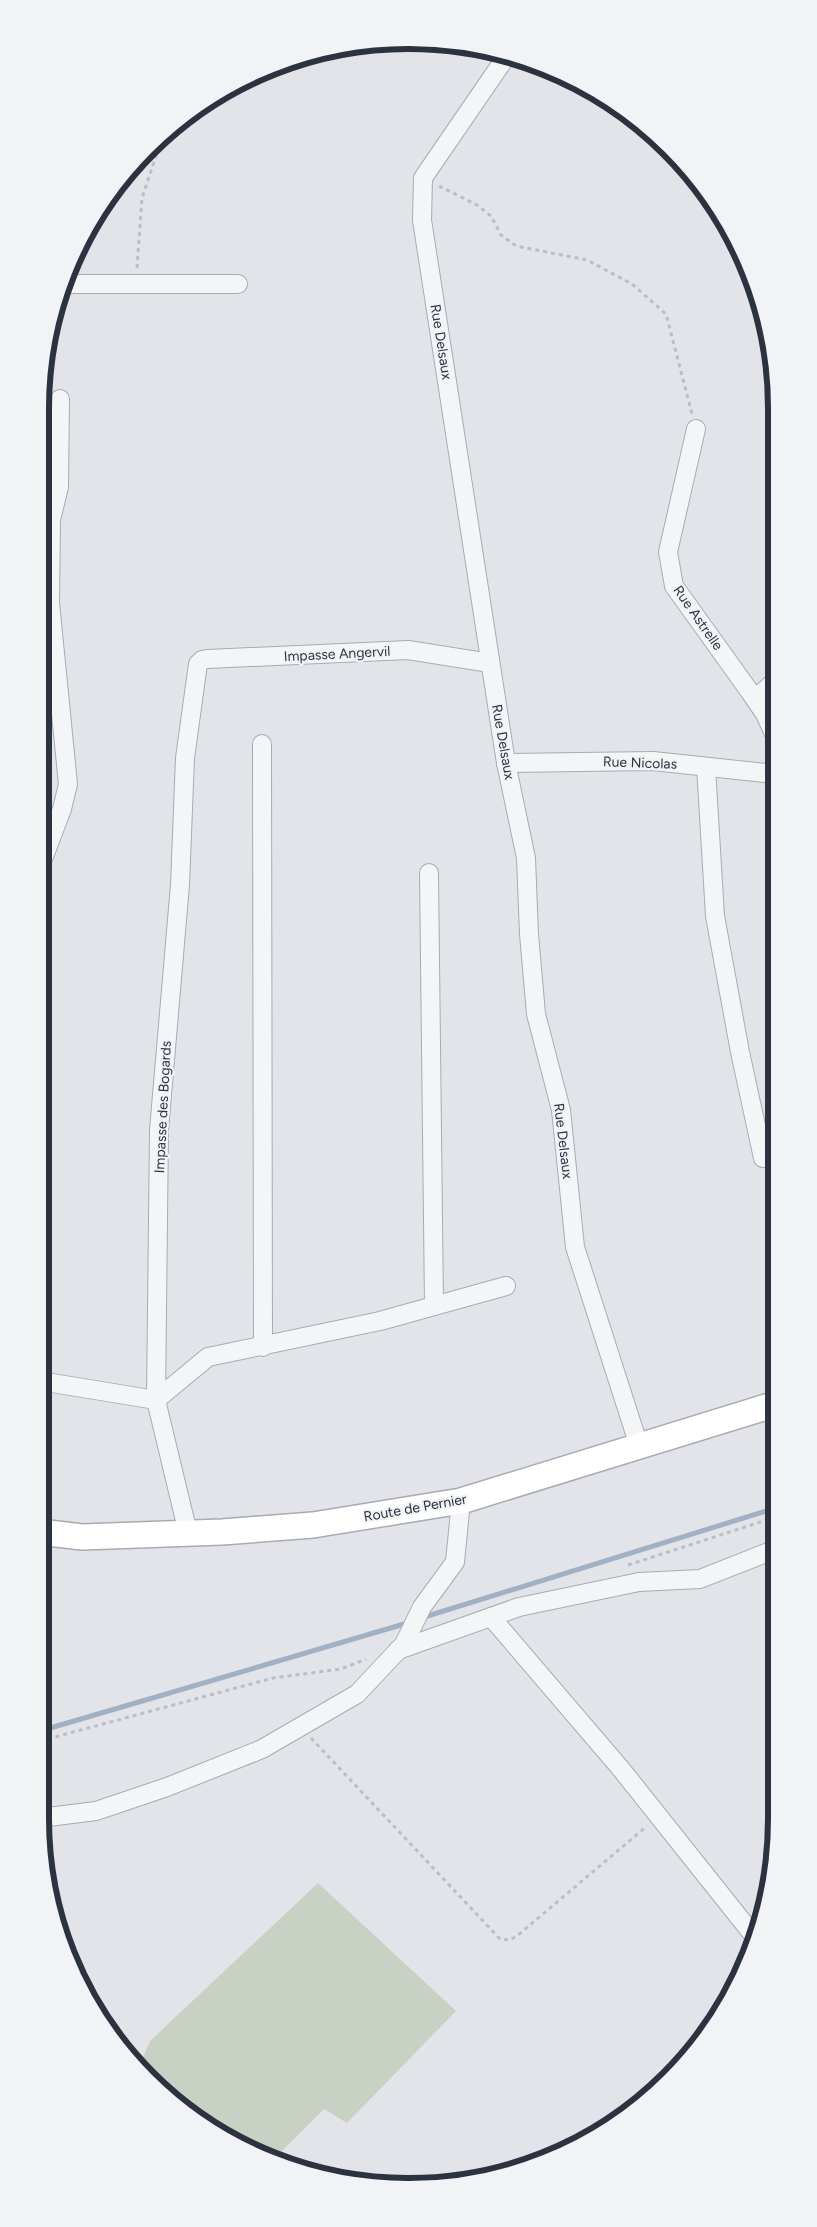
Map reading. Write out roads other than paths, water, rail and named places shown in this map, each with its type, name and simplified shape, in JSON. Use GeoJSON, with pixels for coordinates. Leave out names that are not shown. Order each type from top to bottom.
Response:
{"type":"FeatureCollection","features":[{"type":"Feature","properties":{"kind":"street","name":"Rue Delsaux"},"geometry":{"type":"LineString","coordinates":[[503,61],[423,178],[422,220],[506,763],[526,858],[529,934],[536,1014],[561,1110],[575,1247],[639,1446]]}},
{"type":"Feature","properties":{"kind":"street"},"geometry":{"type":"LineString","coordinates":[[71,284],[238,284]]}},
{"type":"Feature","properties":{"kind":"street"},"geometry":{"type":"LineString","coordinates":[[49,843],[62,809],[68,784],[50,603],[51,520],[59,487],[60,399]]}},
{"type":"Feature","properties":{"kind":"street","name":"Rue Astrelle"},"geometry":{"type":"LineString","coordinates":[[696,429],[668,552],[674,586],[755,699],[768,723]]}},
{"type":"Feature","properties":{"kind":"street","name":"Impasse Angervil"},"geometry":{"type":"LineString","coordinates":[[196,678],[198,664],[202,660],[207,659],[408,650],[490,663]]}},
{"type":"Feature","properties":{"kind":"street","name":"Impasse des Bogards"},"geometry":{"type":"LineString","coordinates":[[188,1533],[156,1400],[160,1130],[180,884],[185,758],[196,678]]}},
{"type":"Feature","properties":{"kind":"street"},"geometry":{"type":"LineString","coordinates":[[755,699],[768,687]]}},
{"type":"Feature","properties":{"kind":"street"},"geometry":{"type":"LineString","coordinates":[[262,744],[263,1347]]}},
{"type":"Feature","properties":{"kind":"street","name":"Rue Nicolas"},"geometry":{"type":"LineString","coordinates":[[506,763],[653,761],[768,773]]}},
{"type":"Feature","properties":{"kind":"street"},"geometry":{"type":"LineString","coordinates":[[706,767],[715,916],[740,1052],[763,1158]]}},
{"type":"Feature","properties":{"kind":"street"},"geometry":{"type":"LineString","coordinates":[[429,873],[434,1306]]}},
{"type":"Feature","properties":{"kind":"street"},"geometry":{"type":"LineString","coordinates":[[49,1382],[156,1400],[208,1357],[380,1322],[506,1286]]}},
{"type":"Feature","properties":{"kind":"street","name":"Route de Pernier"},"geometry":{"type":"LineString","coordinates":[[49,1533],[82,1537],[188,1533],[313,1525],[461,1501],[768,1406]]}},
{"type":"Feature","properties":{"kind":"street"},"geometry":{"type":"LineString","coordinates":[[49,1817],[96,1811],[167,1787],[262,1749],[357,1694],[401,1647],[422,1607],[456,1562],[461,1501]]}},
{"type":"Feature","properties":{"kind":"street"},"geometry":{"type":"LineString","coordinates":[[401,1647],[519,1607],[617,1585],[639,1582],[700,1580],[768,1552]]}},
{"type":"Feature","properties":{"kind":"street"},"geometry":{"type":"LineString","coordinates":[[491,1617],[621,1769],[750,1931]]}},
{"type":"Feature","properties":{"kind":"waterway"},"geometry":{"type":"LineString","coordinates":[[421,1618],[768,1510]]}},
{"type":"Feature","properties":{"kind":"waterway"},"geometry":{"type":"LineString","coordinates":[[49,1728],[411,1622]]}}]}
